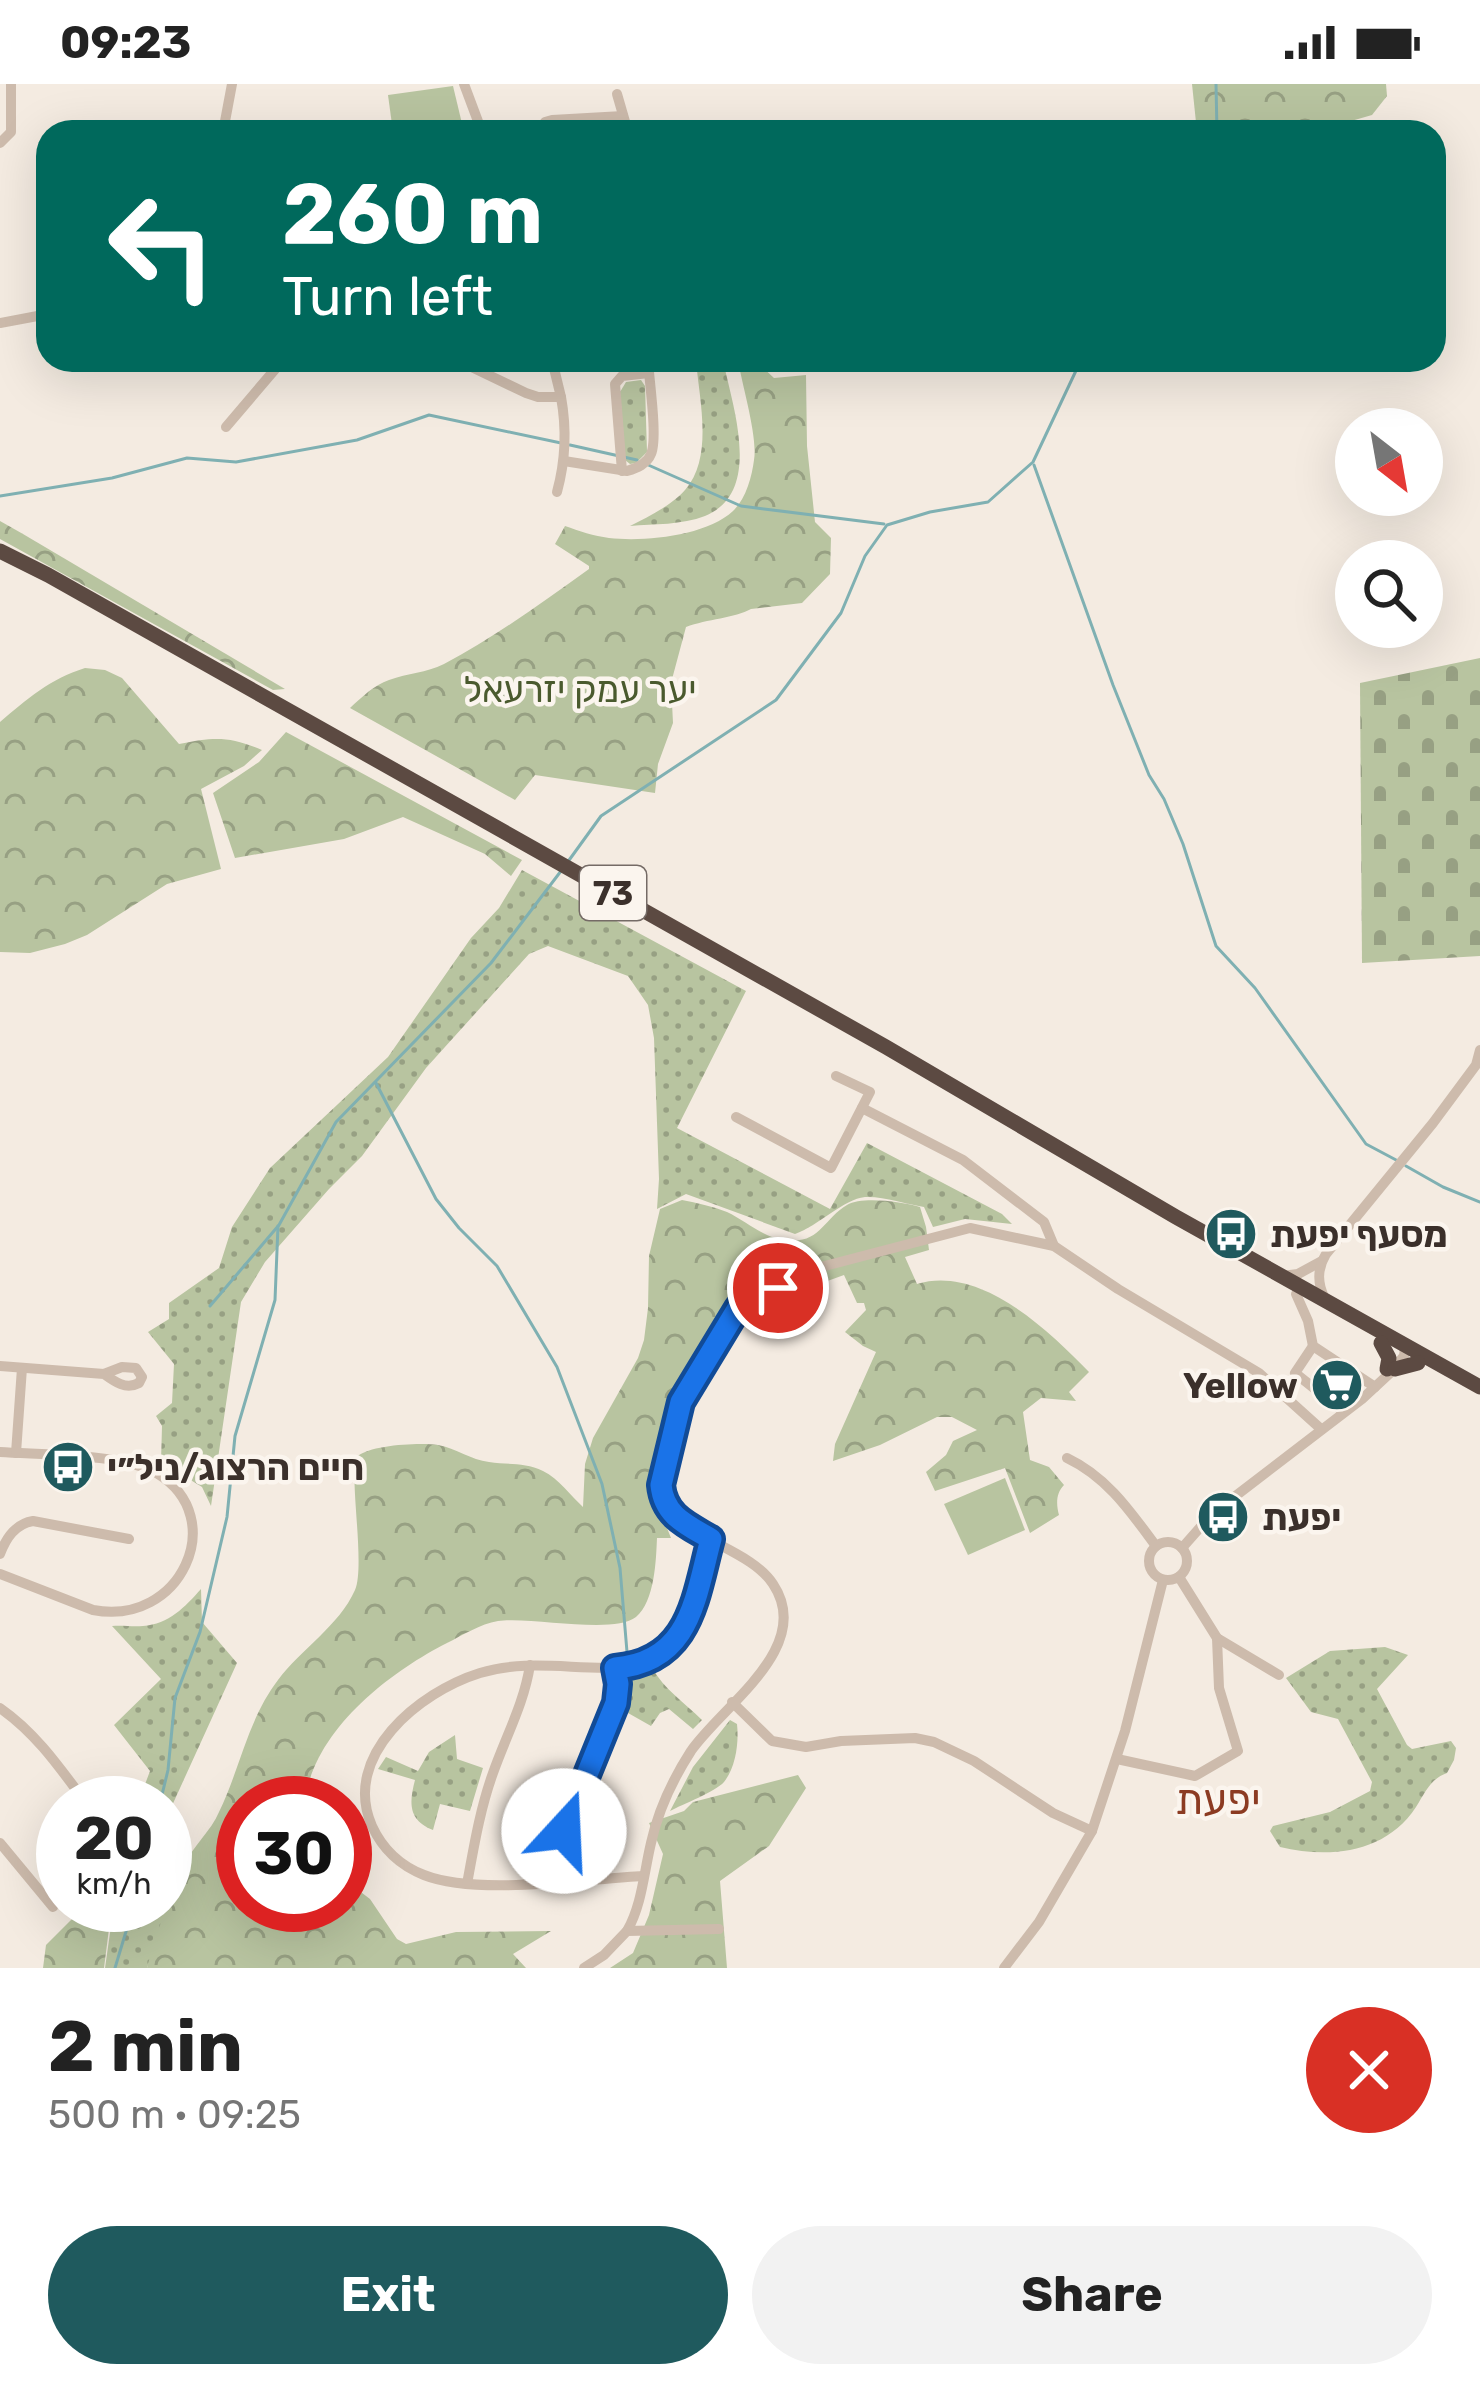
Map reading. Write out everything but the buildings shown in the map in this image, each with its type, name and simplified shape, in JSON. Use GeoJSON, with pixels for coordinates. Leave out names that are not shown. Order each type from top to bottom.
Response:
{"type":"FeatureCollection","features":[{"type":"Feature","properties":{"kind":"highway","name":"73"},"geometry":{"type":"LineString","coordinates":[[0,554],[48,575],[886,1047],[1327,1302],[1401,1359],[1480,1390]]}},
{"type":"Feature","properties":{"kind":"highway","name":"73"},"geometry":{"type":"LineString","coordinates":[[1176,1217],[1381,1343],[1389,1358],[1401,1359]]}},
{"type":"Feature","properties":{"kind":"street"},"geometry":{"type":"LineString","coordinates":[[0,143],[11,132],[11,84]]}},
{"type":"Feature","properties":{"kind":"street"},"geometry":{"type":"LineString","coordinates":[[225,120],[232,84]]}},
{"type":"Feature","properties":{"kind":"street"},"geometry":{"type":"LineString","coordinates":[[464,84],[478,120]]}},
{"type":"Feature","properties":{"kind":"street"},"geometry":{"type":"LineString","coordinates":[[617,94],[624,120]]}},
{"type":"Feature","properties":{"kind":"street"},"geometry":{"type":"LineString","coordinates":[[552,120],[623,116]]}},
{"type":"Feature","properties":{"kind":"street"},"geometry":{"type":"LineString","coordinates":[[0,322],[36,316]]}},
{"type":"Feature","properties":{"kind":"street"},"geometry":{"type":"LineString","coordinates":[[226,427],[273,372]]}},
{"type":"Feature","properties":{"kind":"street"},"geometry":{"type":"LineString","coordinates":[[479,372],[538,397],[561,397]]}},
{"type":"Feature","properties":{"kind":"street"},"geometry":{"type":"LineString","coordinates":[[555,372],[565,434],[557,492]]}},
{"type":"Feature","properties":{"kind":"street"},"geometry":{"type":"LineString","coordinates":[[622,471],[615,384],[632,372]]}},
{"type":"Feature","properties":{"kind":"street"},"geometry":{"type":"LineString","coordinates":[[564,461],[622,471],[637,469],[652,453],[648,372]]}},
{"type":"Feature","properties":{"kind":"street"},"geometry":{"type":"LineString","coordinates":[[1282,1276],[1298,1274],[1322,1261],[1476,1065],[1480,1050]]}},
{"type":"Feature","properties":{"kind":"street"},"geometry":{"type":"LineString","coordinates":[[736,1118],[831,1168],[870,1092],[836,1076]]}},
{"type":"Feature","properties":{"kind":"street"},"geometry":{"type":"LineString","coordinates":[[862,1108],[963,1160],[1044,1222],[1054,1246]]}},
{"type":"Feature","properties":{"kind":"street"},"geometry":{"type":"LineString","coordinates":[[584,1968],[627,1931],[656,1824],[677,1776],[701,1737],[779,1647],[784,1626],[778,1594],[763,1571],[671,1514],[662,1497],[681,1402],[738,1308],[818,1268],[970,1228],[1054,1246],[1259,1373],[1321,1429]]}},
{"type":"Feature","properties":{"kind":"street"},"geometry":{"type":"LineString","coordinates":[[1322,1261],[1318,1282],[1327,1302]]}},
{"type":"Feature","properties":{"kind":"street"},"geometry":{"type":"LineString","coordinates":[[1296,1294],[1313,1346],[1295,1373],[1344,1412]]}},
{"type":"Feature","properties":{"kind":"street"},"geometry":{"type":"LineString","coordinates":[[1313,1346],[1375,1387]]}},
{"type":"Feature","properties":{"kind":"street"},"geometry":{"type":"LineString","coordinates":[[1182,1548],[1212,1514],[1375,1387],[1401,1359]]}},
{"type":"Feature","properties":{"kind":"street"},"geometry":{"type":"LineString","coordinates":[[0,1366],[104,1374]]}},
{"type":"Feature","properties":{"kind":"street"},"geometry":{"type":"LineString","coordinates":[[16,1453],[22,1368]]}},
{"type":"Feature","properties":{"kind":"street"},"geometry":{"type":"LineString","coordinates":[[0,1452],[118,1461],[158,1474],[177,1490],[191,1523],[191,1549],[178,1580],[145,1607],[118,1613],[93,1610],[0,1574]]}},
{"type":"Feature","properties":{"kind":"street"},"geometry":{"type":"LineString","coordinates":[[1067,1458],[1118,1494],[1156,1546]]}},
{"type":"Feature","properties":{"kind":"street"},"geometry":{"type":"LineString","coordinates":[[0,1554],[12,1533],[33,1520],[129,1538]]}},
{"type":"Feature","properties":{"kind":"street"},"geometry":{"type":"LineString","coordinates":[[643,1876],[467,1884],[424,1875],[396,1860],[371,1824],[366,1776],[388,1736],[432,1696],[483,1672],[530,1665],[615,1668],[656,1656],[683,1630],[693,1609],[711,1539]]}},
{"type":"Feature","properties":{"kind":"street"},"geometry":{"type":"LineString","coordinates":[[1172,1542],[1186,1554],[1186,1567],[1179,1577],[1163,1580],[1150,1568],[1149,1556],[1156,1546],[1172,1542]]}},
{"type":"Feature","properties":{"kind":"street"},"geometry":{"type":"LineString","coordinates":[[1179,1577],[1217,1638],[1279,1675]]}},
{"type":"Feature","properties":{"kind":"street"},"geometry":{"type":"LineString","coordinates":[[1004,1968],[1039,1922],[1092,1831],[1117,1759],[1163,1580]]}},
{"type":"Feature","properties":{"kind":"street"},"geometry":{"type":"LineString","coordinates":[[1117,1759],[1195,1776],[1238,1751],[1219,1688],[1217,1638]]}},
{"type":"Feature","properties":{"kind":"street"},"geometry":{"type":"LineString","coordinates":[[467,1884],[480,1814],[525,1694],[530,1665]]}},
{"type":"Feature","properties":{"kind":"street"},"geometry":{"type":"LineString","coordinates":[[556,1881],[571,1810],[616,1703],[615,1668]]}},
{"type":"Feature","properties":{"kind":"street"},"geometry":{"type":"LineString","coordinates":[[733,1702],[772,1741],[806,1747],[914,1738],[934,1742],[1092,1831]]}},
{"type":"Feature","properties":{"kind":"street"},"geometry":{"type":"LineString","coordinates":[[0,1708],[41,1744],[65,1776]]}},
{"type":"Feature","properties":{"kind":"street"},"geometry":{"type":"LineString","coordinates":[[0,1843],[36,1886]]}},
{"type":"Feature","properties":{"kind":"street"},"geometry":{"type":"LineString","coordinates":[[627,1931],[719,1928]]}},
{"type":"Feature","properties":{"kind":"green space"},"geometry":{"type":"Polygon","coordinates":[[[1192,84],[1386,84],[1387,96],[1372,115],[1355,120],[1196,120],[1192,84]]]}},
{"type":"Feature","properties":{"kind":"green space"},"geometry":{"type":"Polygon","coordinates":[[[453,86],[461,120],[391,120],[388,95],[453,86]]]}},
{"type":"Feature","properties":{"kind":"green space"},"geometry":{"type":"Polygon","coordinates":[[[697,372],[726,372],[740,446],[734,488],[723,504],[705,516],[677,523],[630,526],[685,490],[699,461],[702,427],[697,372]]]}},
{"type":"Feature","properties":{"kind":"green space","name":"יער עמק יזרעאל"},"geometry":{"type":"Polygon","coordinates":[[[741,372],[768,372],[774,378],[806,375],[815,522],[831,538],[830,574],[802,603],[751,609],[686,627],[671,683],[673,723],[658,764],[655,793],[535,775],[515,800],[350,708],[384,682],[463,654],[589,569],[555,544],[565,526],[609,538],[640,539],[691,532],[721,520],[748,487],[755,450],[741,372]]]}},
{"type":"Feature","properties":{"kind":"green space"},"geometry":{"type":"Polygon","coordinates":[[[641,380],[647,452],[630,464],[625,460],[620,392],[626,382],[641,380]]]}},
{"type":"Feature","properties":{"kind":"green space"},"geometry":{"type":"Polygon","coordinates":[[[0,521],[285,689],[273,690],[0,539],[0,521]]]}},
{"type":"Feature","properties":{"kind":"green space"},"geometry":{"type":"Polygon","coordinates":[[[1480,658],[1480,956],[1362,963],[1360,683],[1480,658]]]}},
{"type":"Feature","properties":{"kind":"green space"},"geometry":{"type":"Polygon","coordinates":[[[85,668],[122,678],[179,744],[221,739],[262,750],[244,766],[201,789],[221,869],[167,884],[65,944],[30,953],[0,952],[0,722],[50,684],[85,668]]]}},
{"type":"Feature","properties":{"kind":"green space"},"geometry":{"type":"Polygon","coordinates":[[[286,732],[522,860],[511,876],[485,854],[403,817],[344,839],[235,858],[213,793],[259,762],[286,732]]]}},
{"type":"Feature","properties":{"kind":"green space"},"geometry":{"type":"Polygon","coordinates":[[[522,870],[746,991],[677,1128],[830,1209],[867,1143],[1002,1214],[1012,1224],[965,1219],[933,1227],[924,1207],[872,1197],[848,1202],[795,1234],[686,1194],[657,1209],[654,1038],[648,1005],[628,976],[548,946],[529,954],[426,1068],[362,1156],[265,1262],[241,1302],[211,1506],[202,1487],[161,1462],[162,1426],[156,1416],[172,1403],[174,1364],[148,1332],[169,1319],[169,1303],[219,1268],[232,1227],[270,1168],[388,1057],[522,870]]]}},
{"type":"Feature","properties":{"kind":"green space"},"geometry":{"type":"Polygon","coordinates":[[[682,1200],[710,1206],[770,1236],[797,1241],[814,1235],[854,1202],[920,1207],[929,1250],[905,1257],[917,1284],[941,1281],[989,1292],[1033,1321],[1089,1372],[1069,1392],[1076,1401],[1041,1398],[1023,1412],[1030,1460],[1049,1467],[1064,1485],[1057,1499],[1059,1515],[1030,1533],[1005,1468],[935,1491],[926,1472],[946,1455],[953,1441],[977,1430],[952,1417],[937,1417],[833,1461],[835,1444],[876,1352],[845,1332],[866,1310],[864,1303],[857,1303],[844,1275],[767,1303],[732,1323],[686,1402],[660,1498],[671,1538],[657,1538],[651,1591],[636,1617],[609,1625],[498,1621],[472,1630],[401,1671],[356,1708],[337,1729],[311,1776],[234,1776],[268,1695],[339,1615],[355,1590],[358,1456],[384,1447],[438,1445],[482,1461],[543,1471],[583,1507],[585,1464],[593,1438],[644,1340],[649,1256],[660,1209],[682,1200]]]}},
{"type":"Feature","properties":{"kind":"green space"},"geometry":{"type":"Polygon","coordinates":[[[1005,1478],[1025,1530],[968,1555],[944,1504],[1005,1478]]]}},
{"type":"Feature","properties":{"kind":"green space"},"geometry":{"type":"Polygon","coordinates":[[[201,1589],[202,1622],[237,1663],[186,1776],[148,1776],[150,1771],[114,1725],[161,1679],[112,1626],[161,1622],[201,1589]]]}},
{"type":"Feature","properties":{"kind":"green space"},"geometry":{"type":"Polygon","coordinates":[[[1385,1647],[1408,1655],[1377,1689],[1407,1745],[1412,1749],[1451,1741],[1456,1748],[1454,1760],[1404,1822],[1373,1843],[1337,1852],[1280,1847],[1270,1831],[1273,1826],[1330,1812],[1370,1791],[1372,1782],[1338,1719],[1311,1712],[1286,1678],[1330,1651],[1385,1647]]]}},
{"type":"Feature","properties":{"kind":"green space"},"geometry":{"type":"Polygon","coordinates":[[[652,1668],[702,1720],[693,1729],[669,1709],[651,1726],[621,1709],[628,1677],[652,1668]]]}},
{"type":"Feature","properties":{"kind":"green space"},"geometry":{"type":"Polygon","coordinates":[[[730,1720],[737,1724],[738,1739],[728,1776],[714,1790],[670,1811],[693,1767],[730,1720]]]}},
{"type":"Feature","properties":{"kind":"green space"},"geometry":{"type":"Polygon","coordinates":[[[455,1735],[457,1759],[483,1768],[470,1811],[440,1804],[433,1830],[412,1810],[415,1780],[378,1769],[386,1757],[418,1771],[429,1752],[455,1735]]]}},
{"type":"Feature","properties":{"kind":"green space"},"geometry":{"type":"Polygon","coordinates":[[[798,1775],[806,1788],[769,1846],[720,1881],[727,1968],[610,1968],[633,1953],[649,1915],[663,1854],[649,1823],[684,1811],[693,1802],[798,1775]]]}},
{"type":"Feature","properties":{"kind":"green space"},"geometry":{"type":"Polygon","coordinates":[[[216,1817],[216,1932],[372,1932],[372,1902],[397,1939],[406,1944],[456,1932],[551,1931],[513,1954],[526,1968],[147,1968],[158,1932],[192,1932],[192,1852],[216,1817]]]}},
{"type":"Feature","properties":{"kind":"green space"},"geometry":{"type":"Polygon","coordinates":[[[59,1932],[109,1932],[104,1968],[43,1968],[46,1945],[59,1932]]]}},
{"type":"Feature","properties":{"kind":"green space"},"geometry":{"type":"Polygon","coordinates":[[[110,1932],[160,1932],[147,1968],[105,1968],[110,1932]]]}},
{"type":"Feature","properties":{"kind":"waterway"},"geometry":{"type":"LineString","coordinates":[[1216,84],[1217,120]]}},
{"type":"Feature","properties":{"kind":"waterway"},"geometry":{"type":"LineString","coordinates":[[567,863],[601,816],[776,700],[841,613],[865,556],[887,525],[988,502],[1033,462],[1075,372]]}},
{"type":"Feature","properties":{"kind":"waterway"},"geometry":{"type":"LineString","coordinates":[[0,496],[112,478],[187,458],[236,462],[357,440],[429,415],[561,443]]}},
{"type":"Feature","properties":{"kind":"waterway"},"geometry":{"type":"LineString","coordinates":[[570,445],[637,460]]}},
{"type":"Feature","properties":{"kind":"waterway"},"geometry":{"type":"LineString","coordinates":[[646,464],[741,506],[884,524]]}},
{"type":"Feature","properties":{"kind":"waterway"},"geometry":{"type":"LineString","coordinates":[[1034,465],[1113,685],[1183,844],[1216,946],[1255,988],[1366,1144],[1398,1161]]}},
{"type":"Feature","properties":{"kind":"waterway"},"geometry":{"type":"LineString","coordinates":[[210,1306],[279,1225],[336,1122],[491,963],[561,871]]}},
{"type":"Feature","properties":{"kind":"waterway"},"geometry":{"type":"LineString","coordinates":[[376,1083],[436,1199],[497,1266],[557,1367],[602,1484],[620,1568],[627,1652]]}},
{"type":"Feature","properties":{"kind":"waterway"},"geometry":{"type":"LineString","coordinates":[[1406,1166],[1480,1202]]}},
{"type":"Feature","properties":{"kind":"waterway"},"geometry":{"type":"LineString","coordinates":[[167,1776],[175,1698],[200,1632],[227,1517],[235,1436],[275,1300],[278,1226]]}},
{"type":"Feature","properties":{"kind":"waterway"},"geometry":{"type":"LineString","coordinates":[[115,1968],[126,1932]]}},
{"type":"Feature","properties":{"kind":"place","name":"מסעף יפעת"},"geometry":{"type":"Point","coordinates":[1231,1234]}},
{"type":"Feature","properties":{"kind":"place","name":"Yellow"},"geometry":{"type":"Point","coordinates":[1337,1385]}},
{"type":"Feature","properties":{"kind":"place","name":"חיים הרצוג/ניל״י"},"geometry":{"type":"Point","coordinates":[68,1467]}},
{"type":"Feature","properties":{"kind":"place","name":"יפעת"},"geometry":{"type":"Point","coordinates":[1223,1517]}},
{"type":"Feature","properties":{"kind":"district","name":"יפעת"},"geometry":{"type":"Point","coordinates":[1218,1799]}},
{"type":"Feature","properties":{"kind":"route"},"geometry":{"type":"LineString","coordinates":[[564,1831],[616,1703],[615,1668],[642,1663],[667,1648],[693,1609],[711,1539],[671,1514],[661,1485],[681,1402],[738,1308],[778,1288]]}}]}
